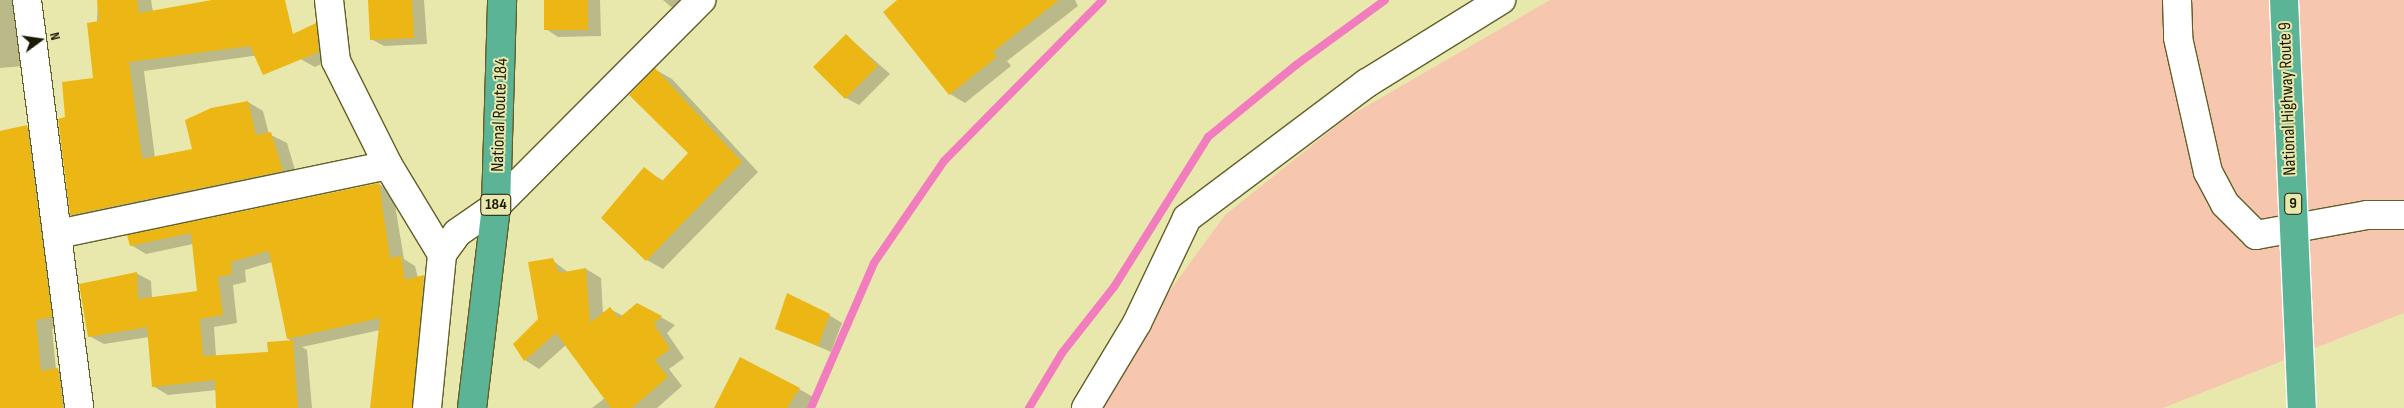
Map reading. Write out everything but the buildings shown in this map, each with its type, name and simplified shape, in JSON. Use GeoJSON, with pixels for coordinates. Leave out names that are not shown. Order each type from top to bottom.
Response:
{"type":"FeatureCollection","features":[{"type":"Feature","properties":{"kind":"highway","name":"National Route 184"},"geometry":{"type":"LineString","coordinates":[[472,408],[496,206],[502,0]]}},
{"type":"Feature","properties":{"kind":"highway","name":"National Highway Route 9"},"geometry":{"type":"LineString","coordinates":[[2284,0],[2302,408]]}},
{"type":"Feature","properties":{"kind":"street"},"geometry":{"type":"LineString","coordinates":[[27,0],[79,408]]}},
{"type":"Feature","properties":{"kind":"street"},"geometry":{"type":"LineString","coordinates":[[330,0],[336,61],[388,165],[442,254]]}},
{"type":"Feature","properties":{"kind":"street"},"geometry":{"type":"LineString","coordinates":[[427,408],[442,254],[457,233],[496,206],[701,0]]}},
{"type":"Feature","properties":{"kind":"street"},"geometry":{"type":"LineString","coordinates":[[1086,408],[1137,323],[1187,218],[1367,83],[1501,0]]}},
{"type":"Feature","properties":{"kind":"street"},"geometry":{"type":"LineString","coordinates":[[2177,0],[2178,38],[2208,172],[2225,204],[2256,236],[2367,215],[2404,215]]}},
{"type":"Feature","properties":{"kind":"street"},"geometry":{"type":"LineString","coordinates":[[58,234],[388,165]]}},
{"type":"Feature","properties":{"kind":"shaded area"},"geometry":{"type":"Polygon","coordinates":[[[1550,0],[2404,0],[2404,313],[2163,408],[1100,408],[1146,323],[1225,215],[1346,118],[1550,0]]]}},
{"type":"Feature","properties":{"kind":"waterway"},"geometry":{"type":"LineString","coordinates":[[811,408],[874,263],[944,161],[1103,0]]}},
{"type":"Feature","properties":{"kind":"waterway"},"geometry":{"type":"LineString","coordinates":[[1029,408],[1062,353],[1114,287],[1208,137],[1296,65],[1385,0]]}}]}
